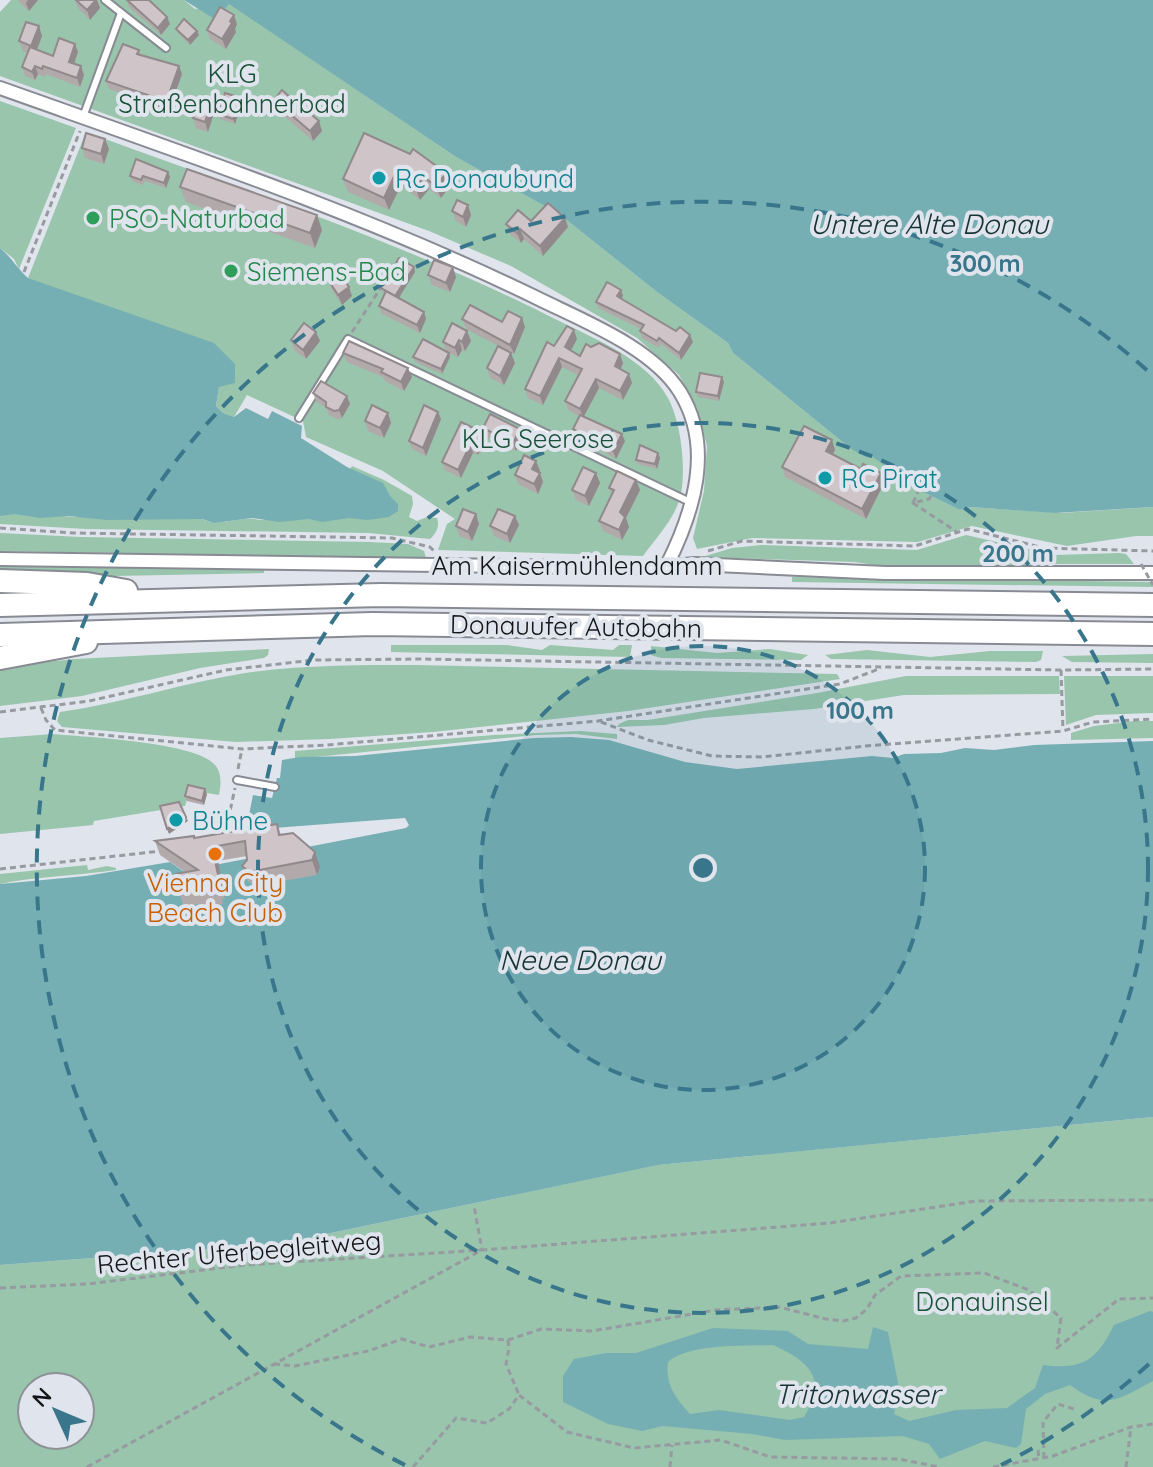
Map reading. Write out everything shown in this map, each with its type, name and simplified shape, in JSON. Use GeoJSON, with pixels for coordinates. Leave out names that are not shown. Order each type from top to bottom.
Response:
{"type":"FeatureCollection","features":[{"type":"Feature","properties":{"kind":"highway"},"geometry":{"type":"LineString","coordinates":[[0,581],[87,584],[178,599]]}},
{"type":"Feature","properties":{"kind":"highway","name":"Donauufer Autobahn"},"geometry":{"type":"LineString","coordinates":[[0,605],[456,595],[1153,605]]}},
{"type":"Feature","properties":{"kind":"highway","name":"Donauufer Autobahn"},"geometry":{"type":"LineString","coordinates":[[0,635],[326,624],[1153,634]]}},
{"type":"Feature","properties":{"kind":"highway"},"geometry":{"type":"LineString","coordinates":[[0,658],[154,629]]}},
{"type":"Feature","properties":{"kind":"street"},"geometry":{"type":"LineString","coordinates":[[0,88],[411,240],[596,327],[655,363],[679,392],[693,423],[698,444],[698,476],[692,503],[667,565]]}},
{"type":"Feature","properties":{"kind":"street","name":"Am Kaisermühlendamm"},"geometry":{"type":"LineString","coordinates":[[0,559],[648,568],[695,564],[885,573],[1153,573]]}},
{"type":"Feature","properties":{"kind":"lane"},"geometry":{"type":"LineString","coordinates":[[105,0],[166,48]]}},
{"type":"Feature","properties":{"kind":"lane"},"geometry":{"type":"LineString","coordinates":[[85,117],[121,13]]}},
{"type":"Feature","properties":{"kind":"lane"},"geometry":{"type":"LineString","coordinates":[[299,418],[348,339],[692,503]]}},
{"type":"Feature","properties":{"kind":"lane"},"geometry":{"type":"LineString","coordinates":[[237,780],[275,787]]}},
{"type":"Feature","properties":{"kind":"path"},"geometry":{"type":"LineString","coordinates":[[24,272],[85,117]]}},
{"type":"Feature","properties":{"kind":"path"},"geometry":{"type":"LineString","coordinates":[[348,339],[389,275]]}},
{"type":"Feature","properties":{"kind":"path"},"geometry":{"type":"LineString","coordinates":[[913,503],[919,489]]}},
{"type":"Feature","properties":{"kind":"path"},"geometry":{"type":"LineString","coordinates":[[913,503],[931,496]]}},
{"type":"Feature","properties":{"kind":"path"},"geometry":{"type":"LineString","coordinates":[[913,503],[957,532]]}},
{"type":"Feature","properties":{"kind":"path"},"geometry":{"type":"LineString","coordinates":[[0,528],[73,533],[392,538],[430,547],[437,555]]}},
{"type":"Feature","properties":{"kind":"path"},"geometry":{"type":"LineString","coordinates":[[705,552],[742,541],[915,546],[968,529],[1044,548],[1153,551]]}},
{"type":"Feature","properties":{"kind":"path"},"geometry":{"type":"LineString","coordinates":[[1141,564],[1153,585]]}},
{"type":"Feature","properties":{"kind":"path"},"geometry":{"type":"LineString","coordinates":[[0,712],[89,701],[226,670],[314,660],[1153,669]]}},
{"type":"Feature","properties":{"kind":"path"},"geometry":{"type":"LineString","coordinates":[[41,708],[55,730],[242,749],[327,745],[598,721],[840,684],[885,667]]}},
{"type":"Feature","properties":{"kind":"path"},"geometry":{"type":"LineString","coordinates":[[1061,670],[1063,731]]}},
{"type":"Feature","properties":{"kind":"path"},"geometry":{"type":"LineString","coordinates":[[598,721],[648,740],[712,756],[762,757],[1063,731],[1093,722],[1153,719]]}},
{"type":"Feature","properties":{"kind":"path"},"geometry":{"type":"LineString","coordinates":[[209,842],[227,825],[242,749]]}},
{"type":"Feature","properties":{"kind":"path"},"geometry":{"type":"LineString","coordinates":[[0,869],[168,850]]}},
{"type":"Feature","properties":{"kind":"path","name":"Rechter Uferbegleitweg"},"geometry":{"type":"LineString","coordinates":[[0,1288],[87,1284],[245,1265],[830,1223],[976,1201],[1153,1200]]}},
{"type":"Feature","properties":{"kind":"path"},"geometry":{"type":"LineString","coordinates":[[87,1467],[482,1250],[474,1206]]}},
{"type":"Feature","properties":{"kind":"path"},"geometry":{"type":"LineString","coordinates":[[274,1364],[295,1366],[368,1351],[402,1339],[429,1347],[470,1337],[508,1340],[541,1329],[592,1331],[716,1310],[779,1307],[843,1321],[856,1318],[867,1309],[875,1295],[901,1276],[984,1273],[1029,1290],[1061,1318],[1057,1348],[1119,1299],[1153,1298]]}},
{"type":"Feature","properties":{"kind":"path"},"geometry":{"type":"LineString","coordinates":[[508,1340],[506,1364],[519,1395],[567,1432],[634,1448],[721,1440],[770,1457],[899,1459],[939,1467]]}},
{"type":"Feature","properties":{"kind":"path"},"geometry":{"type":"LineString","coordinates":[[413,1467],[456,1418],[487,1423],[509,1409],[519,1395]]}},
{"type":"Feature","properties":{"kind":"path"},"geometry":{"type":"LineString","coordinates":[[1041,1458],[1043,1422],[1058,1404],[1077,1410]]}},
{"type":"Feature","properties":{"kind":"path"},"geometry":{"type":"LineString","coordinates":[[993,1467],[1041,1458],[1131,1427],[1153,1424]]}},
{"type":"Feature","properties":{"kind":"path"},"geometry":{"type":"LineString","coordinates":[[1126,1467],[1131,1427]]}},
{"type":"Feature","properties":{"kind":"path"},"geometry":{"type":"LineString","coordinates":[[670,1467],[672,1445]]}},
{"type":"Feature","properties":{"kind":"path"},"geometry":{"type":"LineString","coordinates":[[1038,1450],[1041,1458]]}},
{"type":"Feature","properties":{"kind":"green space","name":"KLG Straßenbahnerbad"},"geometry":{"type":"Polygon","coordinates":[[[11,0],[184,0],[195,9],[229,3],[456,157],[559,214],[657,292],[728,343],[733,353],[851,449],[867,458],[870,454],[921,491],[960,510],[970,507],[1061,513],[1153,507],[1153,536],[1067,546],[972,526],[918,542],[752,538],[697,549],[693,538],[704,491],[707,446],[697,408],[679,375],[637,338],[511,266],[429,231],[0,76],[0,12],[11,0]]]}},
{"type":"Feature","properties":{"kind":"green space"},"geometry":{"type":"Polygon","coordinates":[[[0,101],[76,128],[19,269],[14,259],[0,248],[0,101]]]}},
{"type":"Feature","properties":{"kind":"green space","name":"KLG Seerose"},"geometry":{"type":"Polygon","coordinates":[[[86,132],[324,219],[441,266],[618,351],[659,384],[672,408],[679,432],[683,471],[681,494],[675,511],[643,556],[438,550],[447,524],[455,519],[383,471],[306,437],[303,421],[247,395],[234,417],[223,413],[216,406],[219,387],[28,278],[86,132]]]}},
{"type":"Feature","properties":{"kind":"green space"},"geometry":{"type":"Polygon","coordinates":[[[352,466],[412,496],[409,517],[417,521],[427,517],[437,518],[438,527],[432,537],[369,533],[86,529],[0,524],[0,510],[74,517],[93,514],[128,519],[202,519],[216,522],[314,519],[321,516],[352,466]]]}},
{"type":"Feature","properties":{"kind":"green space"},"geometry":{"type":"Polygon","coordinates":[[[0,533],[408,544],[424,551],[426,558],[0,551],[0,533]]]}},
{"type":"Feature","properties":{"kind":"green space"},"geometry":{"type":"Polygon","coordinates":[[[966,535],[1055,555],[1126,554],[1134,564],[939,569],[855,562],[702,557],[732,548],[761,545],[917,550],[966,535]]]}},
{"type":"Feature","properties":{"kind":"green space"},"geometry":{"type":"Polygon","coordinates":[[[0,566],[230,568],[264,569],[264,573],[114,576],[0,572],[0,566]]]}},
{"type":"Feature","properties":{"kind":"green space"},"geometry":{"type":"Polygon","coordinates":[[[792,577],[1153,582],[1153,587],[792,582],[792,577]]]}},
{"type":"Feature","properties":{"kind":"green space"},"geometry":{"type":"Polygon","coordinates":[[[391,645],[507,645],[542,650],[550,645],[613,650],[619,645],[632,645],[630,657],[391,652],[391,645]]]}},
{"type":"Feature","properties":{"kind":"green space"},"geometry":{"type":"Polygon","coordinates":[[[651,646],[717,653],[770,649],[808,655],[801,660],[661,658],[651,655],[651,646]]]}},
{"type":"Feature","properties":{"kind":"green space"},"geometry":{"type":"Polygon","coordinates":[[[269,649],[264,658],[200,668],[82,696],[0,706],[0,667],[75,659],[269,649]]]}},
{"type":"Feature","properties":{"kind":"green space"},"geometry":{"type":"Polygon","coordinates":[[[867,650],[930,657],[990,651],[1043,651],[1041,660],[1036,662],[831,659],[825,655],[867,650]]]}},
{"type":"Feature","properties":{"kind":"green space"},"geometry":{"type":"Polygon","coordinates":[[[1153,654],[1153,663],[1072,662],[1062,656],[1153,654]]]}},
{"type":"Feature","properties":{"kind":"green space"},"geometry":{"type":"Polygon","coordinates":[[[416,665],[837,674],[840,679],[628,711],[433,732],[330,739],[236,742],[62,727],[57,721],[60,712],[245,673],[309,667],[416,665]]]}},
{"type":"Feature","properties":{"kind":"green space"},"geometry":{"type":"Polygon","coordinates":[[[906,676],[1059,676],[1060,694],[904,695],[814,709],[617,727],[628,720],[648,720],[906,676]]]}},
{"type":"Feature","properties":{"kind":"green space"},"geometry":{"type":"Polygon","coordinates":[[[1064,676],[1153,676],[1153,713],[1096,715],[1066,725],[1064,676]]]}},
{"type":"Feature","properties":{"kind":"green space"},"geometry":{"type":"Polygon","coordinates":[[[1153,721],[1153,738],[1071,740],[1071,733],[1094,726],[1153,721]]]}},
{"type":"Feature","properties":{"kind":"green space"},"geometry":{"type":"Polygon","coordinates":[[[580,731],[617,734],[617,739],[576,734],[536,735],[295,759],[295,751],[580,731]]]}},
{"type":"Feature","properties":{"kind":"green space"},"geometry":{"type":"Polygon","coordinates":[[[53,734],[139,742],[204,757],[219,772],[219,795],[190,790],[185,806],[94,821],[93,825],[0,834],[0,738],[53,734]]]}},
{"type":"Feature","properties":{"kind":"green space"},"geometry":{"type":"Polygon","coordinates":[[[87,865],[88,870],[107,866],[116,870],[0,884],[0,874],[87,865]]]}},
{"type":"Feature","properties":{"kind":"green space","name":"Donauinsel"},"geometry":{"type":"Polygon","coordinates":[[[1153,1117],[1153,1467],[0,1467],[0,1265],[278,1244],[657,1165],[1153,1117]]]}},
{"type":"Feature","properties":{"kind":"water","name":"Untere Alte Donau"},"geometry":{"type":"Polygon","coordinates":[[[184,0],[1153,0],[1153,507],[1055,513],[970,507],[960,510],[921,491],[870,455],[867,458],[851,449],[733,353],[728,343],[657,292],[559,214],[456,157],[229,4],[216,20],[184,0]]]}},
{"type":"Feature","properties":{"kind":"water"},"geometry":{"type":"Polygon","coordinates":[[[0,248],[28,278],[214,343],[235,364],[235,383],[219,387],[216,406],[223,413],[234,417],[246,408],[268,419],[272,411],[302,426],[301,438],[347,467],[383,483],[398,504],[398,511],[389,517],[322,522],[309,519],[279,522],[252,518],[214,523],[202,519],[107,520],[15,514],[0,516],[0,248]]]}},
{"type":"Feature","properties":{"kind":"water","name":"Neue Donau"},"geometry":{"type":"Polygon","coordinates":[[[571,737],[609,740],[685,762],[737,769],[872,756],[893,758],[904,754],[941,753],[965,748],[994,750],[1034,745],[1153,741],[1153,1117],[658,1165],[278,1244],[0,1265],[0,884],[86,876],[170,862],[183,871],[409,825],[405,818],[246,830],[253,795],[272,798],[277,778],[280,778],[282,760],[571,737]]]}},
{"type":"Feature","properties":{"kind":"water","name":"Tritonwasser"},"geometry":{"type":"Polygon","coordinates":[[[1153,1312],[1153,1381],[1112,1400],[1093,1398],[1070,1385],[1045,1394],[1026,1409],[1021,1444],[1016,1448],[985,1441],[940,1459],[929,1444],[903,1436],[785,1440],[663,1426],[642,1431],[608,1424],[563,1402],[563,1376],[574,1359],[606,1353],[636,1353],[713,1328],[788,1331],[808,1344],[868,1349],[873,1327],[888,1332],[899,1388],[894,1414],[909,1421],[956,1410],[1007,1408],[1035,1388],[1043,1365],[1069,1366],[1087,1360],[1101,1347],[1114,1325],[1153,1312]],[[773,1345],[689,1351],[668,1362],[670,1384],[690,1414],[719,1410],[790,1420],[804,1417],[814,1392],[811,1373],[797,1358],[773,1345]]]}},
{"type":"Feature","properties":{"kind":"building"},"geometry":{"type":"Polygon","coordinates":[[[76,0],[96,0],[87,10],[76,0]]]}},
{"type":"Feature","properties":{"kind":"building"},"geometry":{"type":"Polygon","coordinates":[[[127,0],[149,0],[167,17],[158,28],[127,0]]]}},
{"type":"Feature","properties":{"kind":"building"},"geometry":{"type":"Polygon","coordinates":[[[220,7],[234,15],[222,39],[207,30],[220,7]]]}},
{"type":"Feature","properties":{"kind":"building"},"geometry":{"type":"Polygon","coordinates":[[[184,19],[197,31],[188,40],[176,29],[184,19]]]}},
{"type":"Feature","properties":{"kind":"building"},"geometry":{"type":"Polygon","coordinates":[[[26,22],[39,26],[31,46],[19,41],[26,22]]]}},
{"type":"Feature","properties":{"kind":"building"},"geometry":{"type":"Polygon","coordinates":[[[59,38],[75,44],[69,62],[81,66],[77,78],[43,66],[42,69],[35,66],[32,72],[22,67],[30,47],[53,56],[59,38]]]}},
{"type":"Feature","properties":{"kind":"building"},"geometry":{"type":"Polygon","coordinates":[[[123,44],[139,50],[137,54],[179,66],[164,108],[148,103],[151,96],[106,81],[123,44]]]}},
{"type":"Feature","properties":{"kind":"building"},"geometry":{"type":"Polygon","coordinates":[[[282,90],[295,102],[301,96],[311,105],[306,110],[319,121],[310,131],[274,100],[282,90]]]}},
{"type":"Feature","properties":{"kind":"building"},"geometry":{"type":"Polygon","coordinates":[[[225,93],[241,98],[233,119],[218,114],[225,93]]]}},
{"type":"Feature","properties":{"kind":"building"},"geometry":{"type":"Polygon","coordinates":[[[198,100],[211,103],[205,122],[193,118],[198,100]]]}},
{"type":"Feature","properties":{"kind":"building"},"geometry":{"type":"Polygon","coordinates":[[[86,133],[105,139],[101,154],[82,148],[86,133]]]}},
{"type":"Feature","properties":{"kind":"building"},"geometry":{"type":"Polygon","coordinates":[[[364,133],[410,154],[413,149],[446,173],[436,186],[424,177],[415,187],[396,172],[384,198],[343,179],[364,133]]]}},
{"type":"Feature","properties":{"kind":"building"},"geometry":{"type":"Polygon","coordinates":[[[136,159],[168,172],[164,183],[143,176],[141,180],[130,176],[136,159]]]}},
{"type":"Feature","properties":{"kind":"building"},"geometry":{"type":"Polygon","coordinates":[[[187,169],[317,215],[310,233],[180,187],[187,169]]]}},
{"type":"Feature","properties":{"kind":"building"},"geometry":{"type":"Polygon","coordinates":[[[457,200],[468,205],[463,217],[452,211],[457,200]]]}},
{"type":"Feature","properties":{"kind":"building"},"geometry":{"type":"Polygon","coordinates":[[[548,203],[565,218],[540,246],[520,229],[517,233],[506,224],[518,210],[531,221],[548,203]]]}},
{"type":"Feature","properties":{"kind":"building"},"geometry":{"type":"Polygon","coordinates":[[[399,258],[414,267],[395,296],[381,288],[399,258]]]}},
{"type":"Feature","properties":{"kind":"building"},"geometry":{"type":"Polygon","coordinates":[[[434,260],[453,267],[446,283],[428,275],[434,260]]]}},
{"type":"Feature","properties":{"kind":"building"},"geometry":{"type":"Polygon","coordinates":[[[338,270],[349,287],[338,295],[329,281],[338,270]]]}},
{"type":"Feature","properties":{"kind":"building"},"geometry":{"type":"Polygon","coordinates":[[[607,282],[621,290],[617,296],[620,298],[676,331],[680,327],[690,335],[679,353],[659,338],[657,341],[640,331],[644,325],[596,302],[607,282]]]}},
{"type":"Feature","properties":{"kind":"building"},"geometry":{"type":"Polygon","coordinates":[[[386,291],[424,312],[417,325],[379,306],[386,291]]]}},
{"type":"Feature","properties":{"kind":"building"},"geometry":{"type":"Polygon","coordinates":[[[470,305],[502,322],[508,311],[522,318],[510,345],[462,319],[470,305]]]}},
{"type":"Feature","properties":{"kind":"building"},"geometry":{"type":"Polygon","coordinates":[[[304,323],[316,332],[303,350],[291,340],[304,323]]]}},
{"type":"Feature","properties":{"kind":"building"},"geometry":{"type":"Polygon","coordinates":[[[452,323],[467,331],[455,348],[443,342],[452,323]]]}},
{"type":"Feature","properties":{"kind":"building"},"geometry":{"type":"Polygon","coordinates":[[[567,326],[574,330],[565,347],[580,356],[586,344],[591,347],[599,343],[620,354],[615,366],[629,374],[620,391],[596,379],[580,409],[565,401],[582,369],[559,358],[540,396],[525,389],[547,342],[554,346],[567,326]]]}},
{"type":"Feature","properties":{"kind":"building"},"geometry":{"type":"Polygon","coordinates":[[[423,339],[449,353],[441,369],[413,357],[423,339]]]}},
{"type":"Feature","properties":{"kind":"building"},"geometry":{"type":"Polygon","coordinates":[[[349,341],[408,368],[401,382],[381,372],[383,369],[343,353],[349,341]]]}},
{"type":"Feature","properties":{"kind":"building"},"geometry":{"type":"Polygon","coordinates":[[[498,346],[511,353],[500,376],[487,368],[498,346]]]}},
{"type":"Feature","properties":{"kind":"building"},"geometry":{"type":"Polygon","coordinates":[[[700,373],[722,377],[718,396],[696,392],[700,373]]]}},
{"type":"Feature","properties":{"kind":"building"},"geometry":{"type":"Polygon","coordinates":[[[321,381],[347,396],[339,410],[326,407],[326,402],[313,393],[321,381]]]}},
{"type":"Feature","properties":{"kind":"building"},"geometry":{"type":"Polygon","coordinates":[[[372,405],[388,413],[380,428],[365,421],[372,405]]]}},
{"type":"Feature","properties":{"kind":"building"},"geometry":{"type":"Polygon","coordinates":[[[424,405],[438,412],[423,448],[409,441],[424,405]]]}},
{"type":"Feature","properties":{"kind":"building"},"geometry":{"type":"Polygon","coordinates":[[[490,414],[520,429],[513,443],[483,428],[490,414]]]}},
{"type":"Feature","properties":{"kind":"building"},"geometry":{"type":"Polygon","coordinates":[[[580,415],[622,434],[613,451],[573,429],[580,415]]]}},
{"type":"Feature","properties":{"kind":"building"},"geometry":{"type":"Polygon","coordinates":[[[461,422],[482,432],[475,447],[470,445],[458,470],[442,462],[461,422]]]}},
{"type":"Feature","properties":{"kind":"building","name":"RC Pirat"},"geometry":{"type":"Polygon","coordinates":[[[804,426],[832,440],[826,451],[861,469],[863,464],[881,473],[862,509],[782,467],[804,426]]]}},
{"type":"Feature","properties":{"kind":"building"},"geometry":{"type":"Polygon","coordinates":[[[640,445],[658,453],[655,464],[636,460],[640,445]]]}},
{"type":"Feature","properties":{"kind":"building"},"geometry":{"type":"Polygon","coordinates":[[[524,455],[536,461],[532,469],[540,473],[534,484],[515,475],[524,455]]]}},
{"type":"Feature","properties":{"kind":"building"},"geometry":{"type":"Polygon","coordinates":[[[583,467],[596,473],[585,496],[572,490],[583,467]]]}},
{"type":"Feature","properties":{"kind":"building"},"geometry":{"type":"Polygon","coordinates":[[[617,471],[636,480],[620,512],[625,517],[619,530],[599,521],[614,490],[609,488],[617,471]]]}},
{"type":"Feature","properties":{"kind":"building"},"geometry":{"type":"Polygon","coordinates":[[[463,509],[476,514],[468,532],[456,526],[463,509]]]}},
{"type":"Feature","properties":{"kind":"building"},"geometry":{"type":"Polygon","coordinates":[[[498,509],[515,516],[507,534],[490,526],[498,509]]]}},
{"type":"Feature","properties":{"kind":"building"},"geometry":{"type":"Polygon","coordinates":[[[188,785],[205,789],[202,801],[185,796],[188,785]]]}},
{"type":"Feature","properties":{"kind":"building","name":"Bühne"},"geometry":{"type":"Polygon","coordinates":[[[179,802],[186,817],[167,829],[160,806],[179,802]]]}},
{"type":"Feature","properties":{"kind":"building"},"geometry":{"type":"Polygon","coordinates":[[[277,824],[279,835],[293,833],[315,852],[312,860],[249,872],[242,866],[247,860],[245,841],[212,847],[220,884],[217,885],[218,890],[195,894],[194,889],[179,892],[175,874],[198,870],[155,841],[194,838],[277,824]]]}},
{"type":"Feature","properties":{"kind":"place","name":"Rc Donaubund"},"geometry":{"type":"Point","coordinates":[379,178]}},
{"type":"Feature","properties":{"kind":"place","name":"PSO-Naturbad"},"geometry":{"type":"Point","coordinates":[93,218]}},
{"type":"Feature","properties":{"kind":"place","name":"Siemens-Bad"},"geometry":{"type":"Point","coordinates":[231,271]}},
{"type":"Feature","properties":{"kind":"place","name":"RC Pirat"},"geometry":{"type":"Point","coordinates":[825,478]}},
{"type":"Feature","properties":{"kind":"place","name":"Bühne"},"geometry":{"type":"Point","coordinates":[176,820]}},
{"type":"Feature","properties":{"kind":"place","name":"Vienna City Beach Club"},"geometry":{"type":"Point","coordinates":[215,854]}}]}
